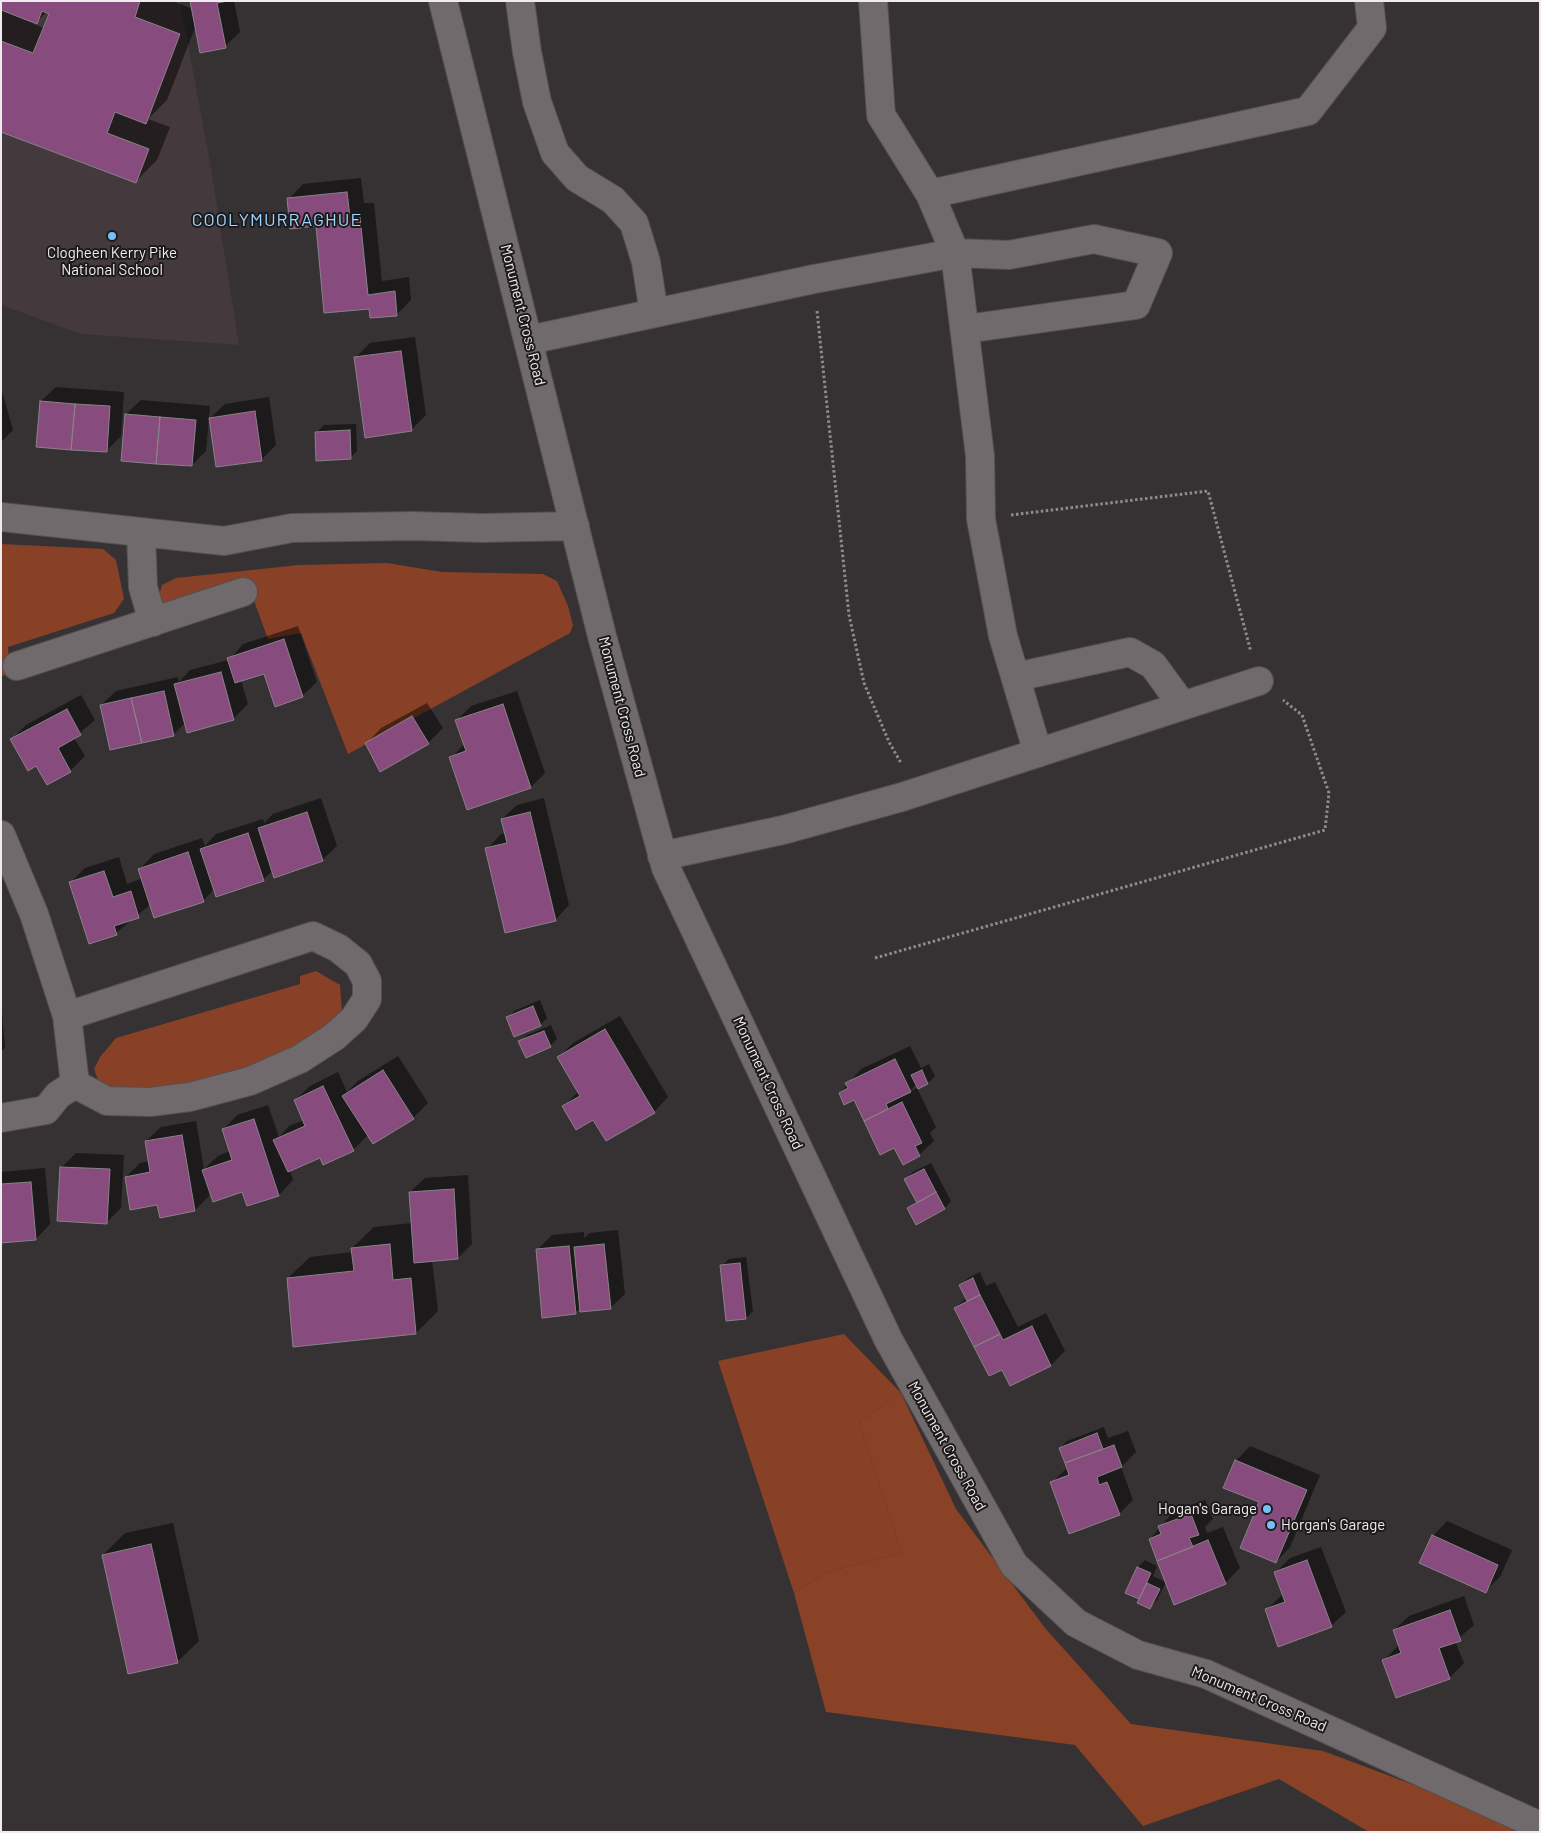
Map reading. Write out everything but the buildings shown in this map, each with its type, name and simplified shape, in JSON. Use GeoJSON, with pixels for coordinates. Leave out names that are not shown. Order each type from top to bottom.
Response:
{"type":"FeatureCollection","features":[{"type":"Feature","properties":{"kind":"street","name":"Monument Cross Road"},"geometry":{"type":"LineString","coordinates":[[444,1],[602,636],[666,868],[888,1338],[1014,1565],[1076,1623],[1130,1651],[1206,1674],[1540,1826]]}},
{"type":"Feature","properties":{"kind":"street"},"geometry":{"type":"LineString","coordinates":[[520,1],[526,52],[537,102],[555,153],[577,178],[613,200],[634,223],[646,262],[654,314]]}},
{"type":"Feature","properties":{"kind":"street"},"geometry":{"type":"LineString","coordinates":[[873,1],[881,115],[930,194],[955,253],[966,329],[980,456],[981,519],[1003,636],[1038,753]]}},
{"type":"Feature","properties":{"kind":"street"},"geometry":{"type":"LineString","coordinates":[[930,194],[1308,111],[1372,28],[1369,1]]}},
{"type":"Feature","properties":{"kind":"street"},"geometry":{"type":"LineString","coordinates":[[529,340],[814,279],[955,253],[1009,255],[1094,240],[1158,252],[1136,305],[966,329]]}},
{"type":"Feature","properties":{"kind":"street"},"geometry":{"type":"LineString","coordinates":[[1,517],[224,541],[292,528],[575,526]]}},
{"type":"Feature","properties":{"kind":"street"},"geometry":{"type":"LineString","coordinates":[[141,533],[143,587],[153,622]]}},
{"type":"Feature","properties":{"kind":"street"},"geometry":{"type":"LineString","coordinates":[[17,666],[243,592]]}},
{"type":"Feature","properties":{"kind":"street"},"geometry":{"type":"LineString","coordinates":[[1016,677],[1130,652],[1152,665],[1183,706]]}},
{"type":"Feature","properties":{"kind":"street"},"geometry":{"type":"LineString","coordinates":[[662,856],[783,830],[917,792],[1259,681]]}},
{"type":"Feature","properties":{"kind":"street"},"geometry":{"type":"LineString","coordinates":[[1,835],[34,914],[67,1016],[75,1084]]}},
{"type":"Feature","properties":{"kind":"street"},"geometry":{"type":"LineString","coordinates":[[67,1016],[313,936],[338,948],[358,964],[367,981],[367,999],[354,1019],[334,1036],[300,1059],[250,1081],[190,1096],[150,1102],[107,1102],[75,1084]]}},
{"type":"Feature","properties":{"kind":"street"},"geometry":{"type":"LineString","coordinates":[[1,1118],[46,1110],[58,1096],[75,1084]]}},
{"type":"Feature","properties":{"kind":"path"},"geometry":{"type":"LineString","coordinates":[[814,279],[840,508],[849,615],[864,683],[889,742],[917,792]]}},
{"type":"Feature","properties":{"kind":"shaded area","name":"Clogheen Kerry Pike National School"},"geometry":{"type":"Polygon","coordinates":[[[1,1],[180,1],[211,168],[239,345],[81,334],[1,305],[1,1]]]}},
{"type":"Feature","properties":{"kind":"shaded area"},"geometry":{"type":"Polygon","coordinates":[[[1,544],[103,549],[116,560],[124,599],[114,613],[8,647],[10,674],[1,676],[1,544]]]}},
{"type":"Feature","properties":{"kind":"shaded area"},"geometry":{"type":"Polygon","coordinates":[[[387,563],[442,572],[543,574],[557,581],[568,606],[573,625],[570,633],[348,754],[301,633],[268,639],[250,590],[160,605],[158,599],[162,585],[176,578],[299,565],[387,563]]]}},
{"type":"Feature","properties":{"kind":"shaded area"},"geometry":{"type":"Polygon","coordinates":[[[316,971],[340,985],[342,1013],[332,1031],[273,1060],[202,1086],[125,1095],[99,1083],[94,1069],[100,1057],[116,1038],[300,984],[300,976],[316,971]]]}},
{"type":"Feature","properties":{"kind":"shaded area"},"geometry":{"type":"Polygon","coordinates":[[[844,1334],[901,1393],[859,1422],[902,1553],[827,1572],[794,1593],[718,1361],[844,1334]]]}},
{"type":"Feature","properties":{"kind":"shaded area"},"geometry":{"type":"Polygon","coordinates":[[[901,1393],[956,1509],[1045,1628],[1131,1724],[1323,1751],[1449,1798],[1517,1832],[1369,1832],[1279,1779],[1143,1826],[1075,1745],[826,1712],[794,1593],[827,1572],[902,1553],[859,1422],[901,1393]]]}},
{"type":"Feature","properties":{"kind":"place","name":"Clogheen Kerry Pike National School"},"geometry":{"type":"Point","coordinates":[112,236]}},
{"type":"Feature","properties":{"kind":"place","name":"Hogan's Garage"},"geometry":{"type":"Point","coordinates":[1267,1509]}},
{"type":"Feature","properties":{"kind":"place","name":"Horgan's Garage"},"geometry":{"type":"Point","coordinates":[1271,1525]}},
{"type":"Feature","properties":{"kind":"district","name":"COOLYMURRAGHUE"},"geometry":{"type":"Point","coordinates":[277,220]}}]}
